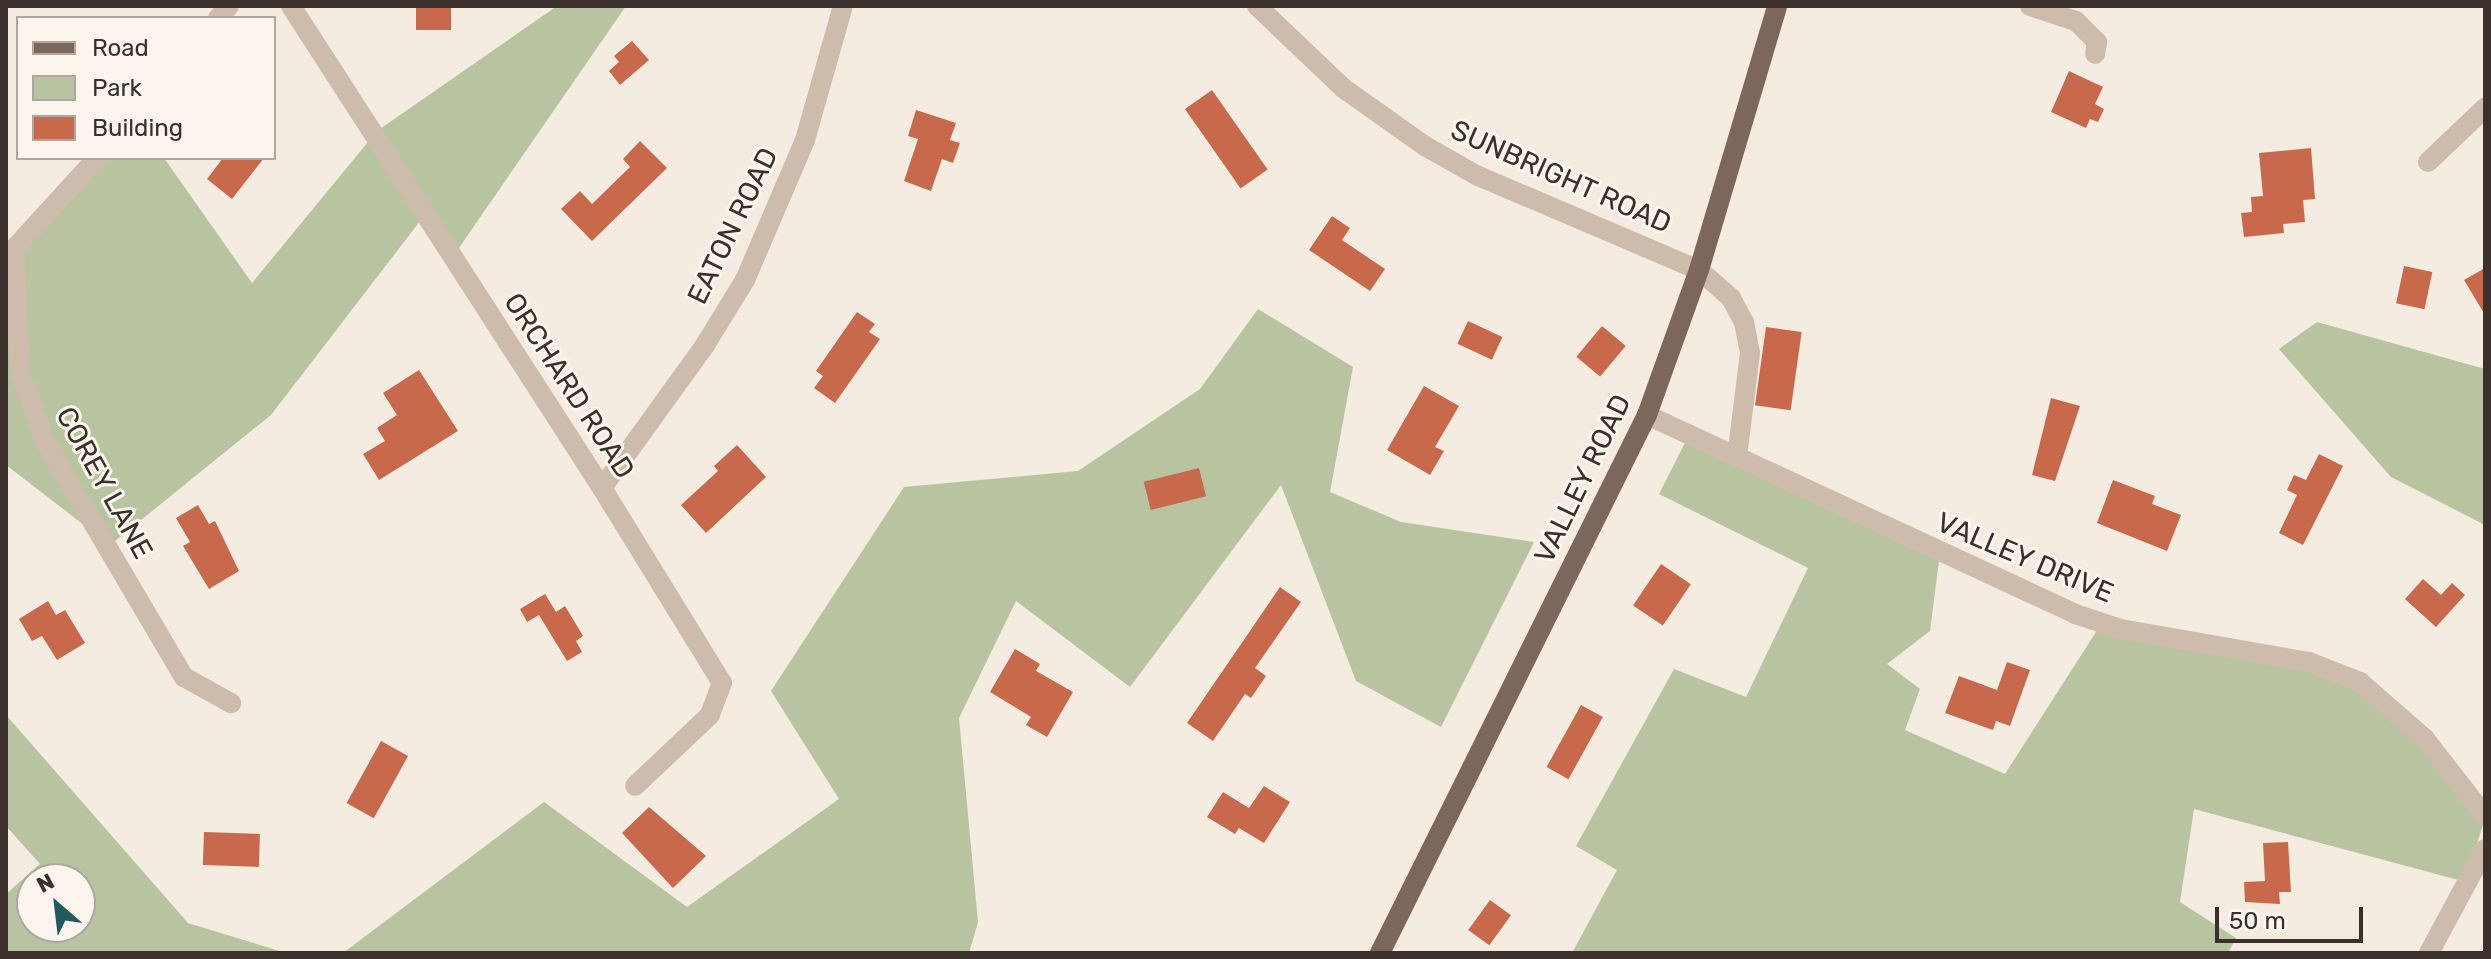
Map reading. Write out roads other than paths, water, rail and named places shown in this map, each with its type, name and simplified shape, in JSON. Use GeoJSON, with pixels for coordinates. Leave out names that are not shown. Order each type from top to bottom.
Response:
{"type":"FeatureCollection","features":[{"type":"Feature","properties":{"kind":"main road","name":"VALLEY ROAD"},"geometry":{"type":"LineString","coordinates":[[1380,953],[1647,415],[1699,270],[1777,6]]}},
{"type":"Feature","properties":{"kind":"street","name":"ORCHARD ROAD"},"geometry":{"type":"LineString","coordinates":[[291,6],[602,488],[722,683],[710,715],[635,786]]}},
{"type":"Feature","properties":{"kind":"street","name":"EATON ROAD"},"geometry":{"type":"LineString","coordinates":[[602,488],[705,345],[745,280],[805,140],[843,6]]}},
{"type":"Feature","properties":{"kind":"street","name":"SUNBRIGHT ROAD"},"geometry":{"type":"LineString","coordinates":[[1257,6],[1343,88],[1425,146],[1476,175],[1699,270],[1731,298],[1744,322],[1748,388],[1737,457]]}},
{"type":"Feature","properties":{"kind":"street"},"geometry":{"type":"LineString","coordinates":[[2030,6],[2076,21],[2097,42],[2095,54]]}},
{"type":"Feature","properties":{"kind":"street"},"geometry":{"type":"LineString","coordinates":[[2428,162],[2485,108]]}},
{"type":"Feature","properties":{"kind":"street","name":"COREY LANE"},"geometry":{"type":"LineString","coordinates":[[95,160],[14,249],[20,373],[46,443],[184,677],[231,703]]}},
{"type":"Feature","properties":{"kind":"street","name":"VALLEY DRIVE"},"geometry":{"type":"LineString","coordinates":[[1647,415],[2075,614],[2121,629],[2309,662],[2360,682],[2425,739],[2485,816]]}},
{"type":"Feature","properties":{"kind":"street"},"geometry":{"type":"LineString","coordinates":[[2429,953],[2485,849]]}}]}
